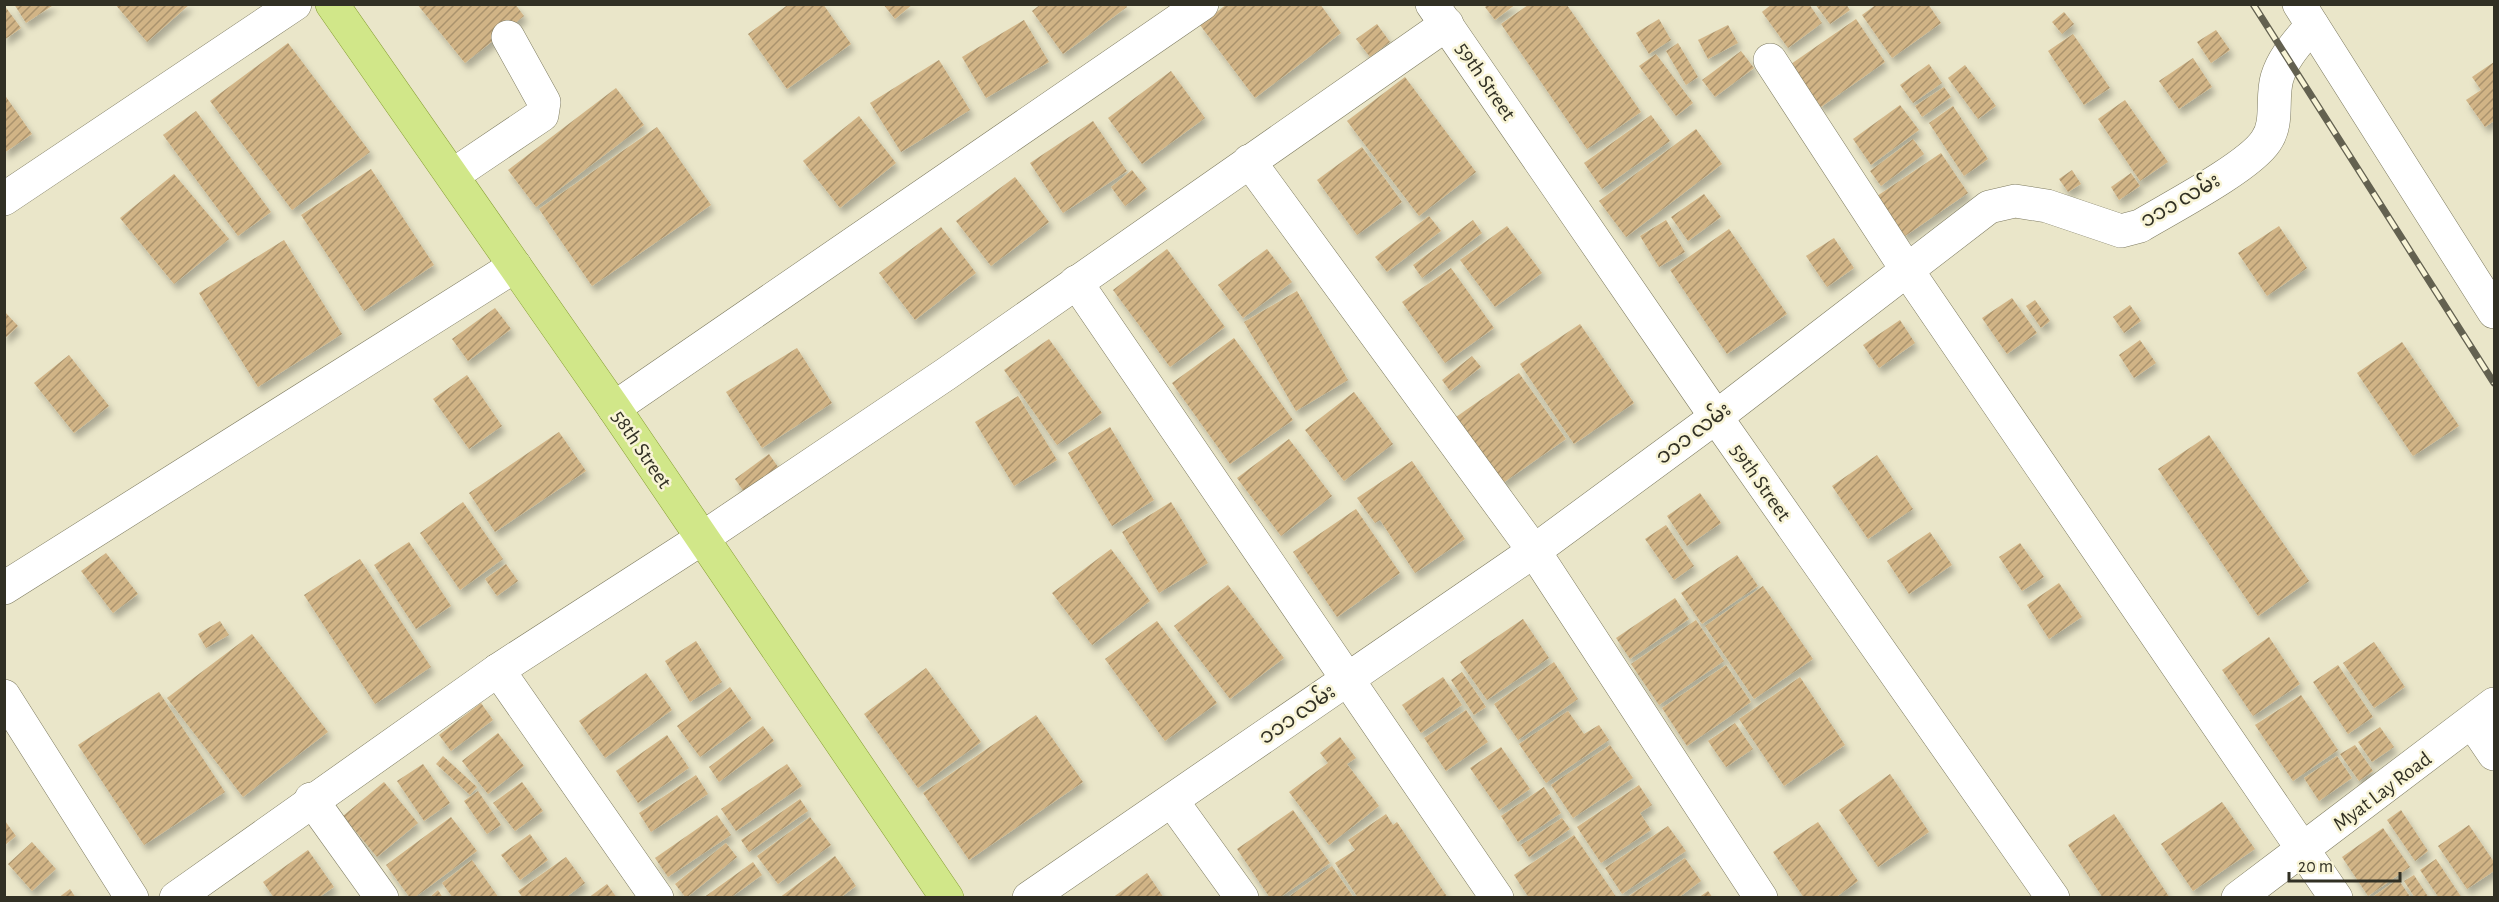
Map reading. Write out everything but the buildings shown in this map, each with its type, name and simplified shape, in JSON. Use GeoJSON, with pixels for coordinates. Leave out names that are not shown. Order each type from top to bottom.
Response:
{"type":"FeatureCollection","features":[{"type":"Feature","properties":{"kind":"main road","name":"58th Street"},"geometry":{"type":"LineString","coordinates":[[332,4],[614,408],[701,539],[947,897]]}},
{"type":"Feature","properties":{"kind":"street"},"geometry":{"type":"LineString","coordinates":[[4,199],[295,4]]}},
{"type":"Feature","properties":{"kind":"street"},"geometry":{"type":"LineString","coordinates":[[614,408],[1202,4]]}},
{"type":"Feature","properties":{"kind":"street"},"geometry":{"type":"LineString","coordinates":[[176,897],[498,670],[701,539],[946,374],[1249,161],[1439,14]]}},
{"type":"Feature","properties":{"kind":"street","name":"59th Street"},"geometry":{"type":"LineString","coordinates":[[1439,14],[1716,417],[2053,897]]}},
{"type":"Feature","properties":{"kind":"street"},"geometry":{"type":"LineString","coordinates":[[2306,15],[2494,312]]}},
{"type":"Feature","properties":{"kind":"street","name":"၁၁၁ လမ်း"},"geometry":{"type":"LineString","coordinates":[[1029,897],[1173,801],[1534,551],[1716,417],[1989,207],[2015,201],[2047,206],[2121,231],[2140,226],[2251,158],[2267,141],[2273,123],[2276,81],[2306,15]]}},
{"type":"Feature","properties":{"kind":"street"},"geometry":{"type":"LineString","coordinates":[[453,175],[542,115],[544,102],[508,37]]}},
{"type":"Feature","properties":{"kind":"street"},"geometry":{"type":"LineString","coordinates":[[1770,60],[1907,270],[2336,897]]}},
{"type":"Feature","properties":{"kind":"street"},"geometry":{"type":"LineString","coordinates":[[1249,161],[1534,551],[1761,897]]}},
{"type":"Feature","properties":{"kind":"street"},"geometry":{"type":"LineString","coordinates":[[4,588],[515,266]]}},
{"type":"Feature","properties":{"kind":"street"},"geometry":{"type":"LineString","coordinates":[[1076,282],[1497,897]]}},
{"type":"Feature","properties":{"kind":"street"},"geometry":{"type":"LineString","coordinates":[[498,670],[657,897]]}},
{"type":"Feature","properties":{"kind":"street"},"geometry":{"type":"LineString","coordinates":[[4,696],[132,897]]}},
{"type":"Feature","properties":{"kind":"street"},"geometry":{"type":"LineString","coordinates":[[2484,713],[2494,754]]}},
{"type":"Feature","properties":{"kind":"street","name":"Myat Lay Road"},"geometry":{"type":"LineString","coordinates":[[2238,897],[2304,850],[2484,713]]}},
{"type":"Feature","properties":{"kind":"street"},"geometry":{"type":"LineString","coordinates":[[312,799],[382,897]]}},
{"type":"Feature","properties":{"kind":"street"},"geometry":{"type":"LineString","coordinates":[[1173,801],[1242,897]]}},
{"type":"Feature","properties":{"kind":"railway"},"geometry":{"type":"LineString","coordinates":[[2253,4],[2494,383]]}}]}
